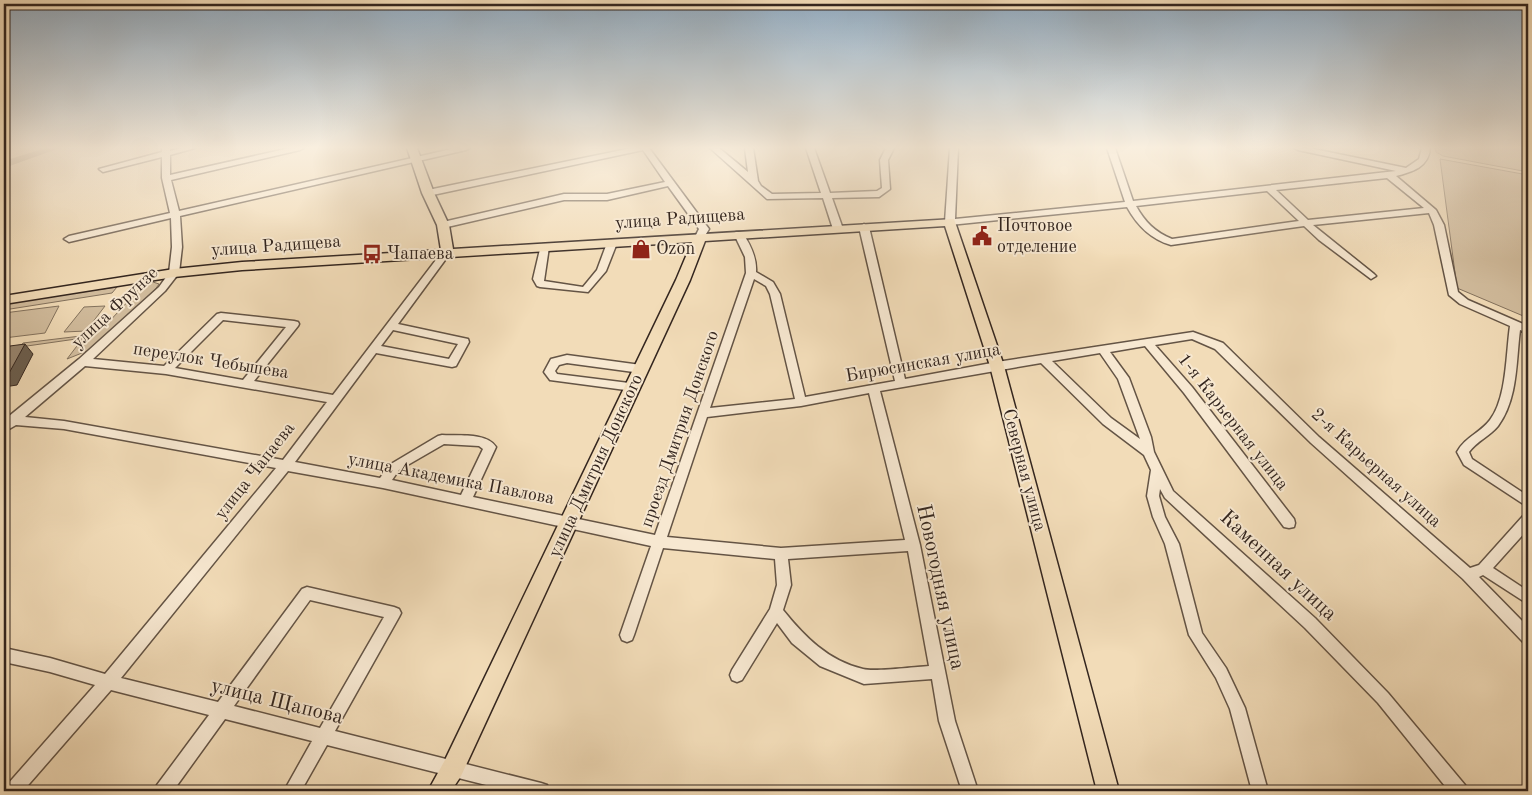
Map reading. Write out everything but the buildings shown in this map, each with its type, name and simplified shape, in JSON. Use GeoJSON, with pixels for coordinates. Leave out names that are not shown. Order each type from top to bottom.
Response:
{"type":"FeatureCollection","features":[{"type":"Feature","properties":{"kind":"main road"},"geometry":{"type":"LineString","coordinates":[[425,185],[443,225],[448,247],[445,254]]}},
{"type":"Feature","properties":{"kind":"main road","name":"улица Радищева"},"geometry":{"type":"LineString","coordinates":[[4,300],[174,273],[739,234],[950,222]]}},
{"type":"Feature","properties":{"kind":"main road","name":"Северная улица"},"geometry":{"type":"LineString","coordinates":[[950,222],[997,366],[1108,791]]}},
{"type":"Feature","properties":{"kind":"main road","name":"улица Дмитрия Донского"},"geometry":{"type":"LineString","coordinates":[[439,791],[454,768],[683,280],[700,237]]}},
{"type":"Feature","properties":{"kind":"street","name":"улица Фрунзе"},"geometry":{"type":"LineString","coordinates":[[8,424],[83,362],[162,289],[174,273],[177,247],[175,215],[168,185]]}},
{"type":"Feature","properties":{"kind":"street"},"geometry":{"type":"LineString","coordinates":[[69,239],[175,215],[292,185]]}},
{"type":"Feature","properties":{"kind":"street"},"geometry":{"type":"LineString","coordinates":[[428,193],[466,185]]}},
{"type":"Feature","properties":{"kind":"street"},"geometry":{"type":"LineString","coordinates":[[443,225],[564,197],[607,197],[661,185]]}},
{"type":"Feature","properties":{"kind":"street"},"geometry":{"type":"LineString","coordinates":[[672,185],[704,229],[700,237]]}},
{"type":"Feature","properties":{"kind":"street"},"geometry":{"type":"LineString","coordinates":[[756,185],[770,197],[869,195],[883,192],[886,189],[886,185]]}},
{"type":"Feature","properties":{"kind":"street"},"geometry":{"type":"LineString","coordinates":[[822,185],[838,229]]}},
{"type":"Feature","properties":{"kind":"street","name":"Северная улица"},"geometry":{"type":"LineString","coordinates":[[950,222],[952,185]]}},
{"type":"Feature","properties":{"kind":"street"},"geometry":{"type":"LineString","coordinates":[[1123,185],[1134,214],[1155,235],[1171,242],[1307,223],[1432,210]]}},
{"type":"Feature","properties":{"kind":"street","name":"улица Радищева"},"geometry":{"type":"LineString","coordinates":[[950,222],[1303,185]]}},
{"type":"Feature","properties":{"kind":"street"},"geometry":{"type":"LineString","coordinates":[[1401,185],[1432,210],[1439,225],[1453,293],[1464,302],[1528,330]]}},
{"type":"Feature","properties":{"kind":"street"},"geometry":{"type":"LineString","coordinates":[[1270,189],[1350,261],[1371,276]]}},
{"type":"Feature","properties":{"kind":"street"},"geometry":{"type":"LineString","coordinates":[[864,227],[901,384]]}},
{"type":"Feature","properties":{"kind":"street","name":"проезд Дмитрия Донского"},"geometry":{"type":"LineString","coordinates":[[627,635],[751,273],[750,255],[739,234]]}},
{"type":"Feature","properties":{"kind":"street"},"geometry":{"type":"LineString","coordinates":[[544,247],[538,279],[540,284],[580,291],[590,287],[601,271],[612,243]]}},
{"type":"Feature","properties":{"kind":"street","name":"улица Чапаева"},"geometry":{"type":"LineString","coordinates":[[13,791],[108,682],[286,465],[333,399],[375,349],[445,254]]}},
{"type":"Feature","properties":{"kind":"street"},"geometry":{"type":"LineString","coordinates":[[751,273],[770,284],[775,294],[802,402]]}},
{"type":"Feature","properties":{"kind":"street"},"geometry":{"type":"LineString","coordinates":[[166,370],[222,316],[294,324],[246,384]]}},
{"type":"Feature","properties":{"kind":"street"},"geometry":{"type":"LineString","coordinates":[[1515,325],[1505,399],[1494,423],[1465,446],[1463,452],[1468,462],[1528,502]]}},
{"type":"Feature","properties":{"kind":"street"},"geometry":{"type":"LineString","coordinates":[[375,349],[452,364],[464,342],[392,326]]}},
{"type":"Feature","properties":{"kind":"street","name":"Бирюсинская улица"},"geometry":{"type":"LineString","coordinates":[[704,413],[802,402],[997,366],[1044,361],[1193,336]]}},
{"type":"Feature","properties":{"kind":"street","name":"2-я Карьерная улица"},"geometry":{"type":"LineString","coordinates":[[1193,336],[1219,346],[1314,440],[1468,575],[1528,637]]}},
{"type":"Feature","properties":{"kind":"street","name":"1-я Карьерная улица"},"geometry":{"type":"LineString","coordinates":[[1148,343],[1188,390],[1290,523]]}},
{"type":"Feature","properties":{"kind":"street","name":"Каменная улица"},"geometry":{"type":"LineString","coordinates":[[1104,351],[1123,378],[1133,402],[1148,452],[1168,494],[1310,622],[1383,698],[1459,791]]}},
{"type":"Feature","properties":{"kind":"street"},"geometry":{"type":"LineString","coordinates":[[633,387],[554,377],[549,372],[555,362],[568,359],[641,369]]}},
{"type":"Feature","properties":{"kind":"street"},"geometry":{"type":"LineString","coordinates":[[1044,361],[1107,422],[1148,452]]}},
{"type":"Feature","properties":{"kind":"street","name":"переулок Чебышева"},"geometry":{"type":"LineString","coordinates":[[83,362],[166,370],[333,399]]}},
{"type":"Feature","properties":{"kind":"street","name":"Новогодняя улица"},"geometry":{"type":"LineString","coordinates":[[874,390],[913,545],[947,721],[970,791]]}},
{"type":"Feature","properties":{"kind":"street","name":"улица Академика Павлова"},"geometry":{"type":"LineString","coordinates":[[8,424],[64,426],[286,465],[570,521],[660,542],[781,554],[913,545]]}},
{"type":"Feature","properties":{"kind":"street"},"geometry":{"type":"LineString","coordinates":[[384,483],[395,467],[442,439],[481,442],[490,448],[465,500]]}},
{"type":"Feature","properties":{"kind":"street"},"geometry":{"type":"LineString","coordinates":[[1156,470],[1154,496],[1159,517],[1172,544],[1196,635],[1221,673],[1236,708],[1260,791]]}},
{"type":"Feature","properties":{"kind":"street"},"geometry":{"type":"LineString","coordinates":[[1468,575],[1484,569],[1528,520]]}},
{"type":"Feature","properties":{"kind":"street"},"geometry":{"type":"LineString","coordinates":[[737,675],[776,611],[784,586],[781,554]]}},
{"type":"Feature","properties":{"kind":"street"},"geometry":{"type":"LineString","coordinates":[[1484,569],[1528,598]]}},
{"type":"Feature","properties":{"kind":"street"},"geometry":{"type":"LineString","coordinates":[[163,791],[307,593],[394,613],[292,791]]}},
{"type":"Feature","properties":{"kind":"street"},"geometry":{"type":"LineString","coordinates":[[776,611],[797,638],[825,661],[864,677],[937,672]]}},
{"type":"Feature","properties":{"kind":"street","name":"улица Щапова"},"geometry":{"type":"LineString","coordinates":[[4,655],[50,665],[108,682],[541,791]]}},
{"type":"Feature","properties":{"kind":"shaded area"},"geometry":{"type":"Polygon","coordinates":[[[1443,185],[1528,185],[1528,318],[1457,288],[1443,185]]]}},
{"type":"Feature","properties":{"kind":"shaded area"},"geometry":{"type":"Polygon","coordinates":[[[153,282],[159,284],[152,294],[87,351],[67,359],[83,338],[20,347],[23,343],[89,335],[105,326],[145,283],[153,282]]]}},
{"type":"Feature","properties":{"kind":"shaded area"},"geometry":{"type":"Polygon","coordinates":[[[117,287],[112,293],[4,310],[4,303],[117,287]]]}},
{"type":"Feature","properties":{"kind":"shaded area"},"geometry":{"type":"Polygon","coordinates":[[[59,306],[45,333],[4,338],[4,313],[59,306]]]}},
{"type":"Feature","properties":{"kind":"shaded area"},"geometry":{"type":"Polygon","coordinates":[[[105,306],[86,331],[64,332],[84,307],[105,306]]]}},
{"type":"Feature","properties":{"kind":"place","name":"Почтовое отделение"},"geometry":{"type":"Point","coordinates":[982,236]}},
{"type":"Feature","properties":{"kind":"place","name":"Ozon"},"geometry":{"type":"Point","coordinates":[641,249]}},
{"type":"Feature","properties":{"kind":"place","name":"Чапаева"},"geometry":{"type":"Point","coordinates":[372,254]}}]}
